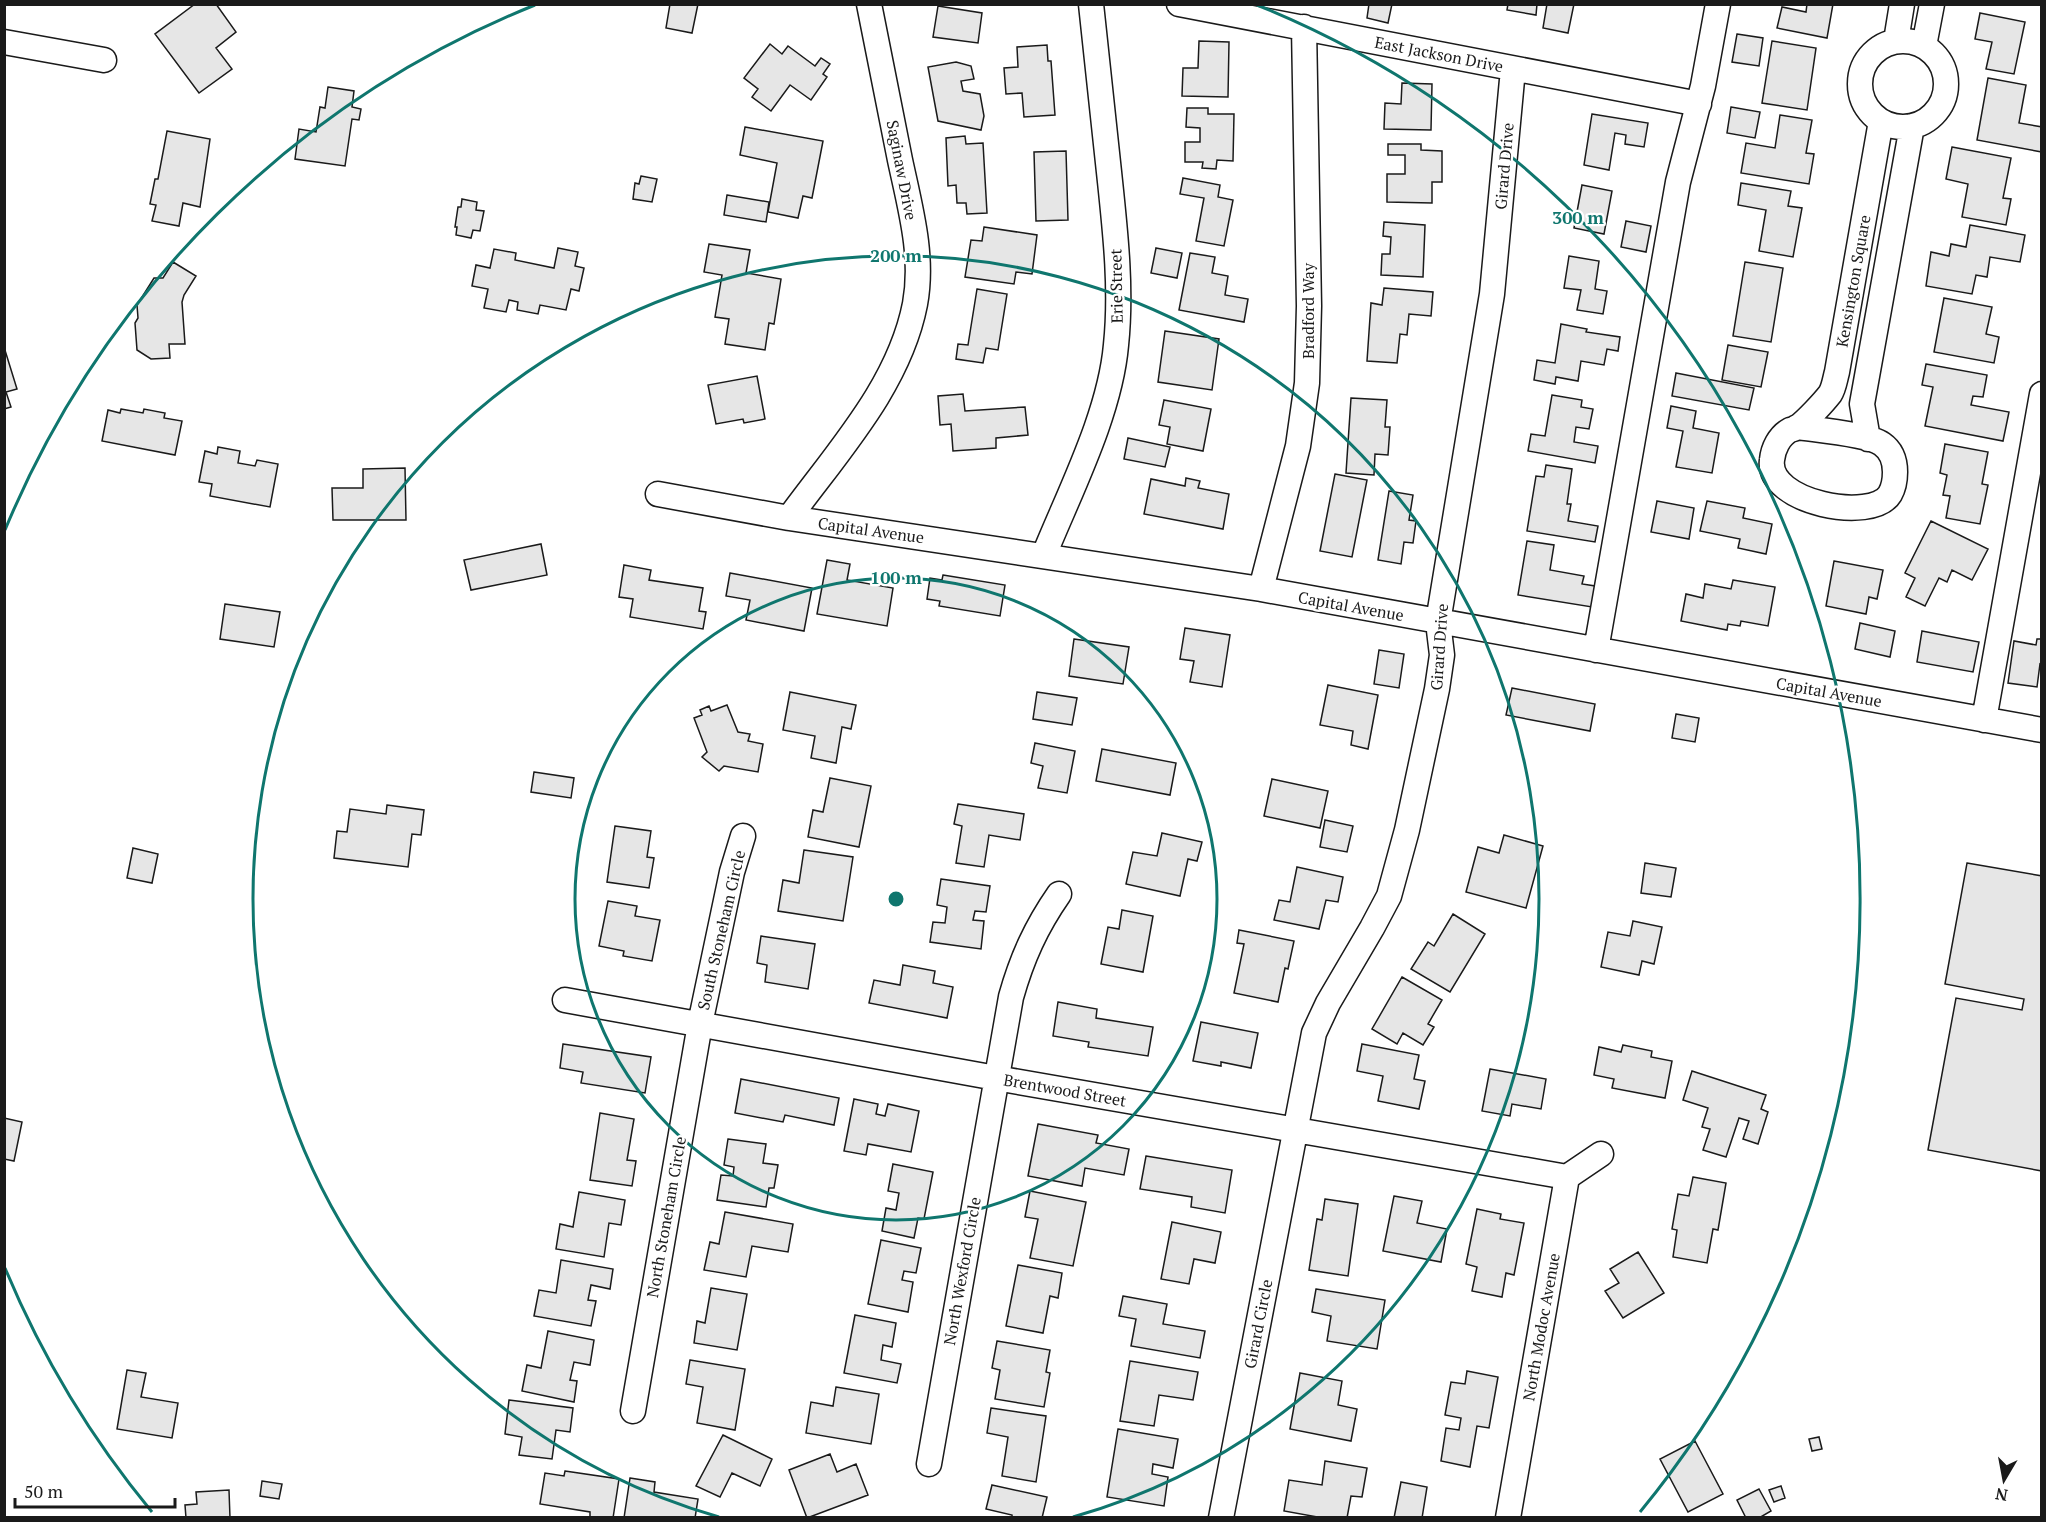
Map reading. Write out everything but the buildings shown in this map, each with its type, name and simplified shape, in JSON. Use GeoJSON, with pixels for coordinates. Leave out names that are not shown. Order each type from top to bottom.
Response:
{"type":"FeatureCollection","features":[{"type":"Feature","properties":{"kind":"street","name":"Saginaw Drive"},"geometry":{"type":"LineString","coordinates":[[789,518],[875,399],[896,359],[908,330],[915,304],[919,271],[914,230],[869,4]]}},
{"type":"Feature","properties":{"kind":"street","name":"Erie Street"},"geometry":{"type":"LineString","coordinates":[[1044,555],[1095,429],[1107,392],[1116,345],[1117,281],[1114,220],[1091,4]]}},
{"type":"Feature","properties":{"kind":"street","name":"East Jackson Drive"},"geometry":{"type":"LineString","coordinates":[[1179,4],[1699,104]]}},
{"type":"Feature","properties":{"kind":"street"},"geometry":{"type":"LineString","coordinates":[[1596,650],[1678,182],[1699,104],[1718,4]]}},
{"type":"Feature","properties":{"kind":"street"},"geometry":{"type":"LineString","coordinates":[[1896,41],[1902,4]]}},
{"type":"Feature","properties":{"kind":"street"},"geometry":{"type":"LineString","coordinates":[[1924,46],[1932,4]]}},
{"type":"Feature","properties":{"kind":"street","name":"Bradford Way"},"geometry":{"type":"LineString","coordinates":[[1261,589],[1298,446],[1307,383],[1309,306],[1304,27]]}},
{"type":"Feature","properties":{"kind":"street"},"geometry":{"type":"LineString","coordinates":[[1896,41],[1915,42],[1924,46],[1940,60],[1946,80],[1943,100],[1930,117],[1912,126],[1901,127],[1881,121],[1866,106],[1860,86],[1860,76],[1869,57],[1877,49],[1896,41]]}},
{"type":"Feature","properties":{"kind":"street"},"geometry":{"type":"LineString","coordinates":[[4,42],[105,60]]}},
{"type":"Feature","properties":{"kind":"street","name":"Girard Drive"},"geometry":{"type":"LineString","coordinates":[[1295,1131],[1314,1033],[1328,1002],[1389,896],[1407,830],[1437,689],[1442,656],[1438,622],[1492,294],[1513,69]]}},
{"type":"Feature","properties":{"kind":"street","name":"Kensington Square"},"geometry":{"type":"LineString","coordinates":[[1797,428],[1831,392],[1837,372],[1881,121]]}},
{"type":"Feature","properties":{"kind":"street","name":"Kensington Square"},"geometry":{"type":"LineString","coordinates":[[1868,438],[1862,404],[1912,126]]}},
{"type":"Feature","properties":{"kind":"street"},"geometry":{"type":"LineString","coordinates":[[1984,720],[2042,394]]}},
{"type":"Feature","properties":{"kind":"street","name":"Kensington Square"},"geometry":{"type":"LineString","coordinates":[[1797,428],[1868,438],[1881,443],[1891,453],[1894,464],[1895,481],[1890,495],[1875,506],[1845,507],[1823,505],[1803,499],[1784,487],[1775,477],[1771,463],[1775,445],[1788,431],[1797,428]]}},
{"type":"Feature","properties":{"kind":"street","name":"Capital Avenue"},"geometry":{"type":"LineString","coordinates":[[658,494],[789,518],[1261,589],[2042,730]]}},
{"type":"Feature","properties":{"kind":"street","name":"South Stoneham Circle"},"geometry":{"type":"LineString","coordinates":[[700,1024],[732,872],[743,836]]}},
{"type":"Feature","properties":{"kind":"street","name":"North Wexford Circle"},"geometry":{"type":"LineString","coordinates":[[928,1464],[1011,997],[1020,964],[1042,919],[1059,894]]}},
{"type":"Feature","properties":{"kind":"street","name":"Brentwood Street"},"geometry":{"type":"LineString","coordinates":[[564,1000],[1295,1131],[1567,1177]]}},
{"type":"Feature","properties":{"kind":"street","name":"North Stoneham Circle"},"geometry":{"type":"LineString","coordinates":[[633,1411],[700,1024]]}},
{"type":"Feature","properties":{"kind":"street","name":"Girard Circle"},"geometry":{"type":"LineString","coordinates":[[1221,1518],[1295,1131]]}},
{"type":"Feature","properties":{"kind":"street"},"geometry":{"type":"LineString","coordinates":[[1567,1177],[1601,1154]]}},
{"type":"Feature","properties":{"kind":"street","name":"North Modoc Avenue"},"geometry":{"type":"LineString","coordinates":[[1508,1518],[1567,1177]]}}]}
